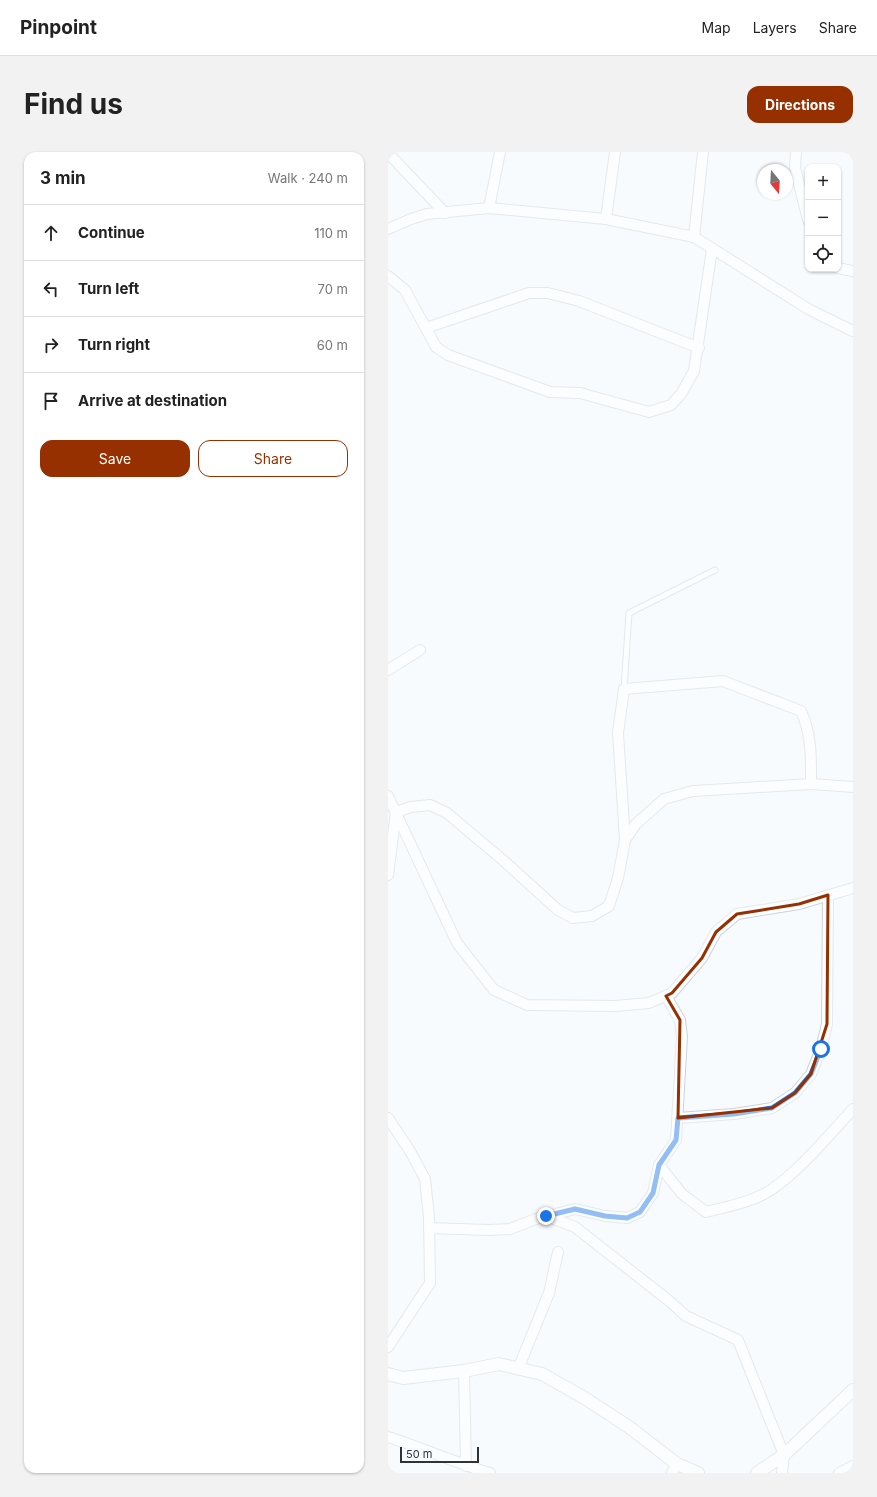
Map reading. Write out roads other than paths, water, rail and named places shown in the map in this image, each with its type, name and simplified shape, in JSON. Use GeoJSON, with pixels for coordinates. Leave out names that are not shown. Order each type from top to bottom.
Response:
{"type":"FeatureCollection","features":[{"type":"Feature","properties":{"kind":"street"},"geometry":{"type":"LineString","coordinates":[[489,208],[500,152]]}},
{"type":"Feature","properties":{"kind":"street"},"geometry":{"type":"LineString","coordinates":[[606,219],[615,152]]}},
{"type":"Feature","properties":{"kind":"street"},"geometry":{"type":"LineString","coordinates":[[694,237],[703,152]]}},
{"type":"Feature","properties":{"kind":"street"},"geometry":{"type":"LineString","coordinates":[[796,152],[795,168],[805,208]]}},
{"type":"Feature","properties":{"kind":"street"},"geometry":{"type":"LineString","coordinates":[[388,153],[445,213]]}},
{"type":"Feature","properties":{"kind":"street"},"geometry":{"type":"LineString","coordinates":[[388,229],[411,219],[489,208],[606,219],[694,237],[810,310],[853,331]]}},
{"type":"Feature","properties":{"kind":"street"},"geometry":{"type":"LineString","coordinates":[[388,276],[405,290],[436,347],[448,355],[550,392],[580,393],[649,412],[671,405],[681,394],[694,371],[699,348],[712,248]]}},
{"type":"Feature","properties":{"kind":"street"},"geometry":{"type":"LineString","coordinates":[[841,269],[853,271]]}},
{"type":"Feature","properties":{"kind":"street"},"geometry":{"type":"LineString","coordinates":[[426,328],[530,293],[548,293],[579,302],[699,348]]}},
{"type":"Feature","properties":{"kind":"street"},"geometry":{"type":"LineString","coordinates":[[388,670],[420,650]]}},
{"type":"Feature","properties":{"kind":"street"},"geometry":{"type":"LineString","coordinates":[[396,812],[411,806],[430,805],[447,813],[504,861],[558,910],[573,918],[592,916],[609,906],[618,878],[625,840],[618,733],[624,689],[722,681],[801,711],[808,726],[811,747],[811,784]]}},
{"type":"Feature","properties":{"kind":"street"},"geometry":{"type":"LineString","coordinates":[[625,840],[636,824],[664,800],[693,791],[811,784],[853,787]]}},
{"type":"Feature","properties":{"kind":"street"},"geometry":{"type":"LineString","coordinates":[[388,796],[457,943],[494,990],[527,1005],[615,1006],[649,1003],[672,993],[702,958],[716,932],[737,914],[799,904],[853,888]]}},
{"type":"Feature","properties":{"kind":"street"},"geometry":{"type":"LineString","coordinates":[[388,875],[396,812]]}},
{"type":"Feature","properties":{"kind":"street"},"geometry":{"type":"LineString","coordinates":[[678,1118],[734,1114],[772,1108],[795,1093],[811,1074],[821,1049],[827,1024],[828,895]]}},
{"type":"Feature","properties":{"kind":"street"},"geometry":{"type":"LineString","coordinates":[[429,1228],[489,1230],[510,1229],[546,1216],[575,1209],[605,1216],[627,1218],[640,1212],[653,1193],[659,1165],[676,1140],[681,1032],[680,1020],[666,996]]}},
{"type":"Feature","properties":{"kind":"street"},"geometry":{"type":"LineString","coordinates":[[659,1165],[682,1194],[706,1212],[740,1204],[763,1195],[790,1175],[853,1109]]}},
{"type":"Feature","properties":{"kind":"street"},"geometry":{"type":"LineString","coordinates":[[388,1118],[410,1151],[424,1179],[429,1228],[430,1283],[388,1347]]}},
{"type":"Feature","properties":{"kind":"street"},"geometry":{"type":"LineString","coordinates":[[546,1216],[576,1227],[686,1316],[738,1340],[784,1455],[782,1473]]}},
{"type":"Feature","properties":{"kind":"street"},"geometry":{"type":"LineString","coordinates":[[518,1369],[548,1293],[558,1252]]}},
{"type":"Feature","properties":{"kind":"street"},"geometry":{"type":"LineString","coordinates":[[388,1374],[402,1378],[464,1371],[499,1364],[542,1374],[583,1397],[628,1427],[674,1469],[698,1473]]}},
{"type":"Feature","properties":{"kind":"street"},"geometry":{"type":"LineString","coordinates":[[464,1371],[466,1466]]}},
{"type":"Feature","properties":{"kind":"street"},"geometry":{"type":"LineString","coordinates":[[757,1473],[784,1455],[853,1390]]}},
{"type":"Feature","properties":{"kind":"street"},"geometry":{"type":"LineString","coordinates":[[388,1438],[490,1473]]}},
{"type":"Feature","properties":{"kind":"street"},"geometry":{"type":"LineString","coordinates":[[839,1473],[853,1466]]}},
{"type":"Feature","properties":{"kind":"lane"},"geometry":{"type":"LineString","coordinates":[[624,689],[629,613],[715,570]]}}]}
